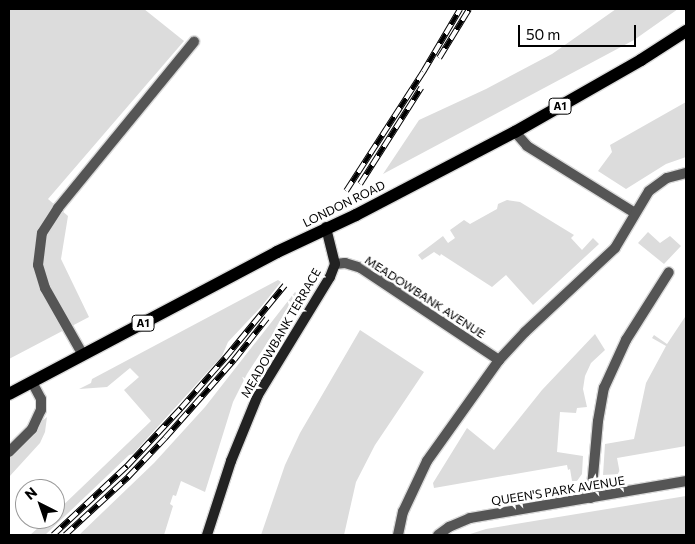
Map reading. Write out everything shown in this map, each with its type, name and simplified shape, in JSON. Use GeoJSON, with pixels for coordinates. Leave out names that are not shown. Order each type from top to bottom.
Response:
{"type":"FeatureCollection","features":[{"type":"Feature","properties":{"kind":"main road","name":"LONDON ROAD"},"geometry":{"type":"LineString","coordinates":[[9,394],[326,227],[356,215],[515,132],[641,60],[686,31]]}},
{"type":"Feature","properties":{"kind":"street"},"geometry":{"type":"LineString","coordinates":[[83,355],[45,288],[38,265],[42,232],[58,208],[194,42]]}},
{"type":"Feature","properties":{"kind":"street"},"geometry":{"type":"LineString","coordinates":[[515,132],[527,146],[635,212]]}},
{"type":"Feature","properties":{"kind":"street"},"geometry":{"type":"LineString","coordinates":[[398,535],[403,512],[427,461],[499,360],[525,332],[609,255],[627,230],[643,198],[654,187],[667,178],[686,173]]}},
{"type":"Feature","properties":{"kind":"street","name":"MEADOWBANK TERRACE"},"geometry":{"type":"LineString","coordinates":[[207,535],[231,460],[258,395],[330,277],[335,264],[326,227]]}},
{"type":"Feature","properties":{"kind":"street","name":"MEADOWBANK AVENUE"},"geometry":{"type":"LineString","coordinates":[[335,264],[345,263],[362,268],[499,360]]}},
{"type":"Feature","properties":{"kind":"street"},"geometry":{"type":"LineString","coordinates":[[591,498],[598,421],[604,388],[626,340],[669,272]]}},
{"type":"Feature","properties":{"kind":"street"},"geometry":{"type":"LineString","coordinates":[[9,452],[32,429],[40,410],[41,399],[32,382]]}},
{"type":"Feature","properties":{"kind":"street","name":"QUEEN'S PARK AVENUE"},"geometry":{"type":"LineString","coordinates":[[438,535],[449,527],[470,518],[686,481]]}},
{"type":"Feature","properties":{"kind":"shaded area"},"geometry":{"type":"Polygon","coordinates":[[[9,9],[144,9],[184,41],[48,199],[68,216],[61,259],[89,317],[9,359],[9,9]]]}},
{"type":"Feature","properties":{"kind":"shaded area"},"geometry":{"type":"Polygon","coordinates":[[[616,9],[678,9],[634,40],[383,174],[419,120],[486,89],[552,54],[616,9]]]}},
{"type":"Feature","properties":{"kind":"shaded area"},"geometry":{"type":"Polygon","coordinates":[[[686,102],[686,157],[666,164],[626,189],[598,171],[612,152],[610,145],[686,102]]]}},
{"type":"Feature","properties":{"kind":"shaded area"},"geometry":{"type":"Polygon","coordinates":[[[507,200],[520,202],[574,235],[571,238],[582,250],[593,238],[599,244],[533,305],[506,275],[492,287],[441,254],[440,256],[434,252],[422,260],[418,255],[443,236],[448,243],[455,238],[450,230],[464,220],[470,224],[497,209],[498,204],[507,200]]]}},
{"type":"Feature","properties":{"kind":"shaded area"},"geometry":{"type":"Polygon","coordinates":[[[648,232],[660,243],[670,236],[681,246],[664,264],[638,243],[648,232]]]}},
{"type":"Feature","properties":{"kind":"shaded area"},"geometry":{"type":"Polygon","coordinates":[[[278,280],[281,282],[261,307],[228,342],[222,356],[133,454],[129,455],[65,516],[65,503],[151,421],[124,390],[139,377],[130,368],[107,387],[79,389],[91,383],[92,379],[278,280]]]}},
{"type":"Feature","properties":{"kind":"shaded area"},"geometry":{"type":"Polygon","coordinates":[[[295,292],[298,295],[247,374],[233,402],[205,492],[181,481],[176,496],[173,495],[170,504],[173,506],[164,535],[79,535],[154,463],[205,407],[295,292]]]}},
{"type":"Feature","properties":{"kind":"shaded area"},"geometry":{"type":"Polygon","coordinates":[[[685,317],[686,446],[617,458],[620,474],[603,475],[605,444],[634,439],[646,383],[666,346],[652,338],[654,335],[667,344],[685,317]]]}},
{"type":"Feature","properties":{"kind":"shaded area"},"geometry":{"type":"Polygon","coordinates":[[[360,330],[424,372],[375,445],[356,482],[344,535],[261,535],[285,465],[300,433],[360,330]]]}},
{"type":"Feature","properties":{"kind":"shaded area"},"geometry":{"type":"Polygon","coordinates":[[[595,334],[605,350],[591,363],[585,376],[583,389],[587,407],[577,408],[576,413],[560,412],[557,452],[583,456],[582,474],[577,481],[572,481],[570,469],[568,470],[567,465],[434,488],[433,483],[467,428],[494,450],[542,390],[595,334]]]}},
{"type":"Feature","properties":{"kind":"shaded area"},"geometry":{"type":"Polygon","coordinates":[[[47,417],[45,432],[40,443],[9,477],[9,459],[28,441],[37,425],[47,417]]]}},
{"type":"Feature","properties":{"kind":"shaded area"},"geometry":{"type":"Polygon","coordinates":[[[686,496],[686,535],[467,535],[486,529],[686,496]]]}},
{"type":"Feature","properties":{"kind":"shaded area"},"geometry":{"type":"Polygon","coordinates":[[[37,529],[51,529],[45,535],[30,535],[37,529]]]}},
{"type":"Feature","properties":{"kind":"railway"},"geometry":{"type":"LineString","coordinates":[[346,191],[423,72],[460,9]]}},
{"type":"Feature","properties":{"kind":"railway"},"geometry":{"type":"LineString","coordinates":[[439,58],[469,9]]}},
{"type":"Feature","properties":{"kind":"railway"},"geometry":{"type":"LineString","coordinates":[[360,184],[421,88]]}},
{"type":"Feature","properties":{"kind":"railway"},"geometry":{"type":"LineString","coordinates":[[53,535],[127,466],[181,408],[285,285]]}},
{"type":"Feature","properties":{"kind":"railway"},"geometry":{"type":"LineString","coordinates":[[65,535],[128,477],[165,438],[234,360],[267,318]]}}]}
